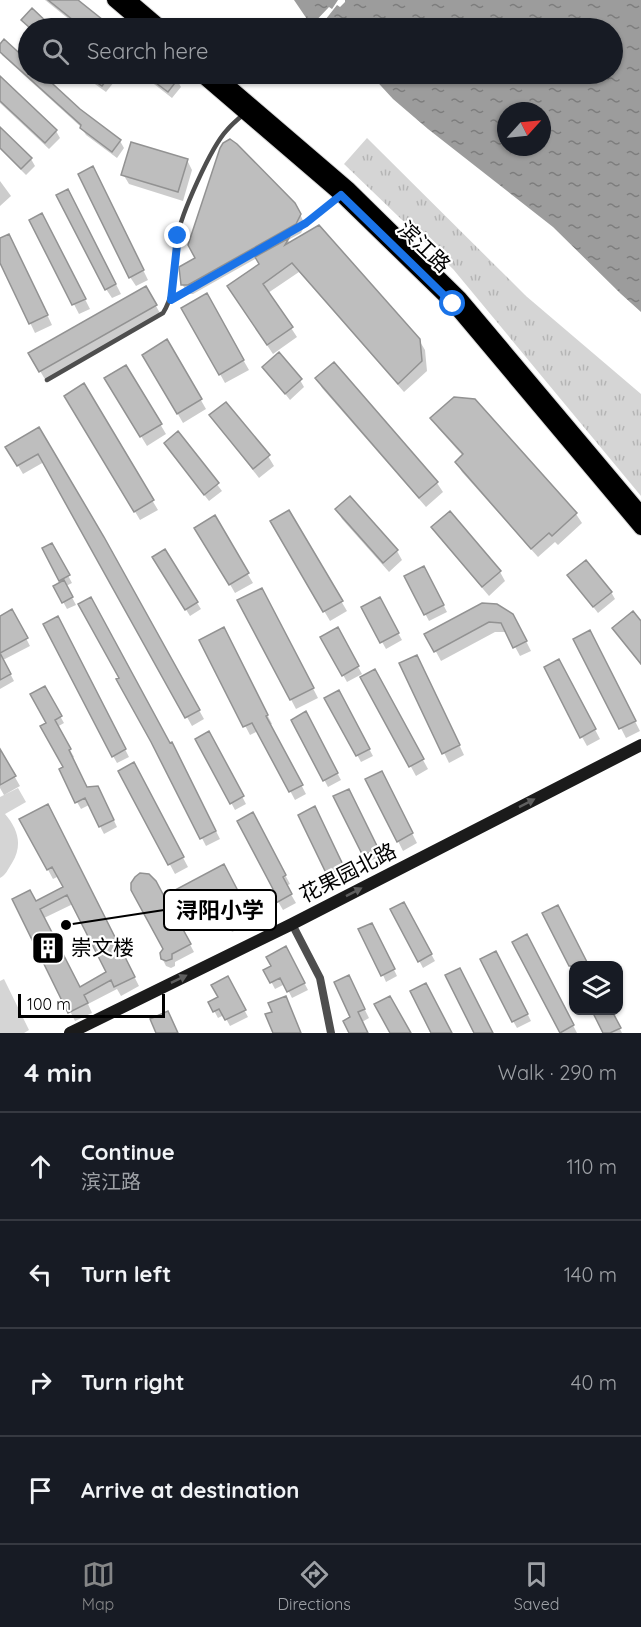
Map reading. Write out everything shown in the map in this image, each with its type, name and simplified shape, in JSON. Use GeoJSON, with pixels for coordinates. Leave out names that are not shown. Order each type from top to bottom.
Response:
{"type":"FeatureCollection","features":[{"type":"Feature","properties":{"kind":"main road"},"geometry":{"type":"LineString","coordinates":[[114,0],[135,18]]}},
{"type":"Feature","properties":{"kind":"main road"},"geometry":{"type":"LineString","coordinates":[[129,0],[150,18]]}},
{"type":"Feature","properties":{"kind":"main road","name":"滨江路"},"geometry":{"type":"LineString","coordinates":[[212,84],[341,195],[453,304],[641,528]]}},
{"type":"Feature","properties":{"kind":"main road","name":"滨江路"},"geometry":{"type":"LineString","coordinates":[[227,84],[348,188],[460,298],[641,513]]}},
{"type":"Feature","properties":{"kind":"street","name":"花果园北路"},"geometry":{"type":"LineString","coordinates":[[70,1033],[292,924],[641,745]]}},
{"type":"Feature","properties":{"kind":"street"},"geometry":{"type":"LineString","coordinates":[[292,924],[320,978],[331,1033]]}},
{"type":"Feature","properties":{"kind":"lane"},"geometry":{"type":"LineString","coordinates":[[47,380],[163,313],[171,300],[178,236],[194,192],[226,131],[252,106]]}},
{"type":"Feature","properties":{"kind":"lane"},"geometry":{"type":"LineString","coordinates":[[171,300],[306,223],[341,195]]}},
{"type":"Feature","properties":{"kind":"green space"},"geometry":{"type":"Polygon","coordinates":[[[367,138],[526,296],[641,394],[641,496],[453,269],[344,164],[367,138]]]}},
{"type":"Feature","properties":{"kind":"green space"},"geometry":{"type":"Polygon","coordinates":[[[18,788],[26,802],[5,814],[18,837],[17,850],[8,870],[0,878],[0,797],[18,788]]]}},
{"type":"Feature","properties":{"kind":"green space"},"geometry":{"type":"Polygon","coordinates":[[[4,979],[29,1030],[24,1033],[0,1033],[0,981],[4,979]]]}},
{"type":"Feature","properties":{"kind":"water"},"geometry":{"type":"Polygon","coordinates":[[[294,0],[641,0],[641,312],[553,227],[428,129],[379,84],[623,84],[623,18],[306,18],[294,0]]]}},
{"type":"Feature","properties":{"kind":"pier"},"geometry":{"type":"Polygon","coordinates":[[[338,0],[345,0],[340,7],[337,5],[327,18],[319,18],[329,7],[332,9],[338,0]]]}},
{"type":"Feature","properties":{"kind":"building"},"geometry":{"type":"Polygon","coordinates":[[[48,0],[78,0],[100,18],[70,18],[48,0]]]}},
{"type":"Feature","properties":{"kind":"building"},"geometry":{"type":"Polygon","coordinates":[[[32,8],[42,18],[23,18],[32,8]]]}},
{"type":"Feature","properties":{"kind":"building"},"geometry":{"type":"Polygon","coordinates":[[[4,39],[18,52],[18,68],[0,52],[0,44],[4,39]]]}},
{"type":"Feature","properties":{"kind":"building"},"geometry":{"type":"Polygon","coordinates":[[[0,76],[57,130],[45,143],[0,101],[0,76]]]}},
{"type":"Feature","properties":{"kind":"building"},"geometry":{"type":"Polygon","coordinates":[[[36,84],[53,84],[80,109],[121,140],[112,152],[80,128],[81,125],[36,84]]]}},
{"type":"Feature","properties":{"kind":"building"},"geometry":{"type":"Polygon","coordinates":[[[157,84],[174,84],[168,92],[157,84]]]}},
{"type":"Feature","properties":{"kind":"building"},"geometry":{"type":"Polygon","coordinates":[[[0,127],[32,158],[21,169],[0,148],[0,127]]]}},
{"type":"Feature","properties":{"kind":"building"},"geometry":{"type":"Polygon","coordinates":[[[230,139],[295,203],[301,214],[296,224],[188,285],[181,285],[179,267],[195,258],[188,245],[220,148],[230,139]]]}},
{"type":"Feature","properties":{"kind":"building"},"geometry":{"type":"Polygon","coordinates":[[[131,142],[188,159],[178,192],[121,175],[131,142]]]}},
{"type":"Feature","properties":{"kind":"building"},"geometry":{"type":"Polygon","coordinates":[[[93,166],[144,270],[129,278],[78,174],[93,166]]]}},
{"type":"Feature","properties":{"kind":"building"},"geometry":{"type":"Polygon","coordinates":[[[68,189],[116,284],[105,290],[56,195],[68,189]]]}},
{"type":"Feature","properties":{"kind":"building"},"geometry":{"type":"Polygon","coordinates":[[[42,213],[86,299],[72,305],[29,220],[42,213]]]}},
{"type":"Feature","properties":{"kind":"building"},"geometry":{"type":"Polygon","coordinates":[[[319,225],[420,339],[422,361],[398,384],[292,263],[263,284],[293,327],[267,345],[227,286],[259,264],[255,257],[289,238],[285,245],[319,225]]]}},
{"type":"Feature","properties":{"kind":"building"},"geometry":{"type":"Polygon","coordinates":[[[9,234],[48,315],[29,324],[0,263],[0,238],[9,234]]]}},
{"type":"Feature","properties":{"kind":"building"},"geometry":{"type":"Polygon","coordinates":[[[146,286],[157,305],[39,372],[28,353],[146,286]]]}},
{"type":"Feature","properties":{"kind":"building"},"geometry":{"type":"Polygon","coordinates":[[[207,293],[244,360],[219,375],[181,308],[207,293]]]}},
{"type":"Feature","properties":{"kind":"building"},"geometry":{"type":"Polygon","coordinates":[[[167,339],[202,399],[177,414],[142,355],[167,339]]]}},
{"type":"Feature","properties":{"kind":"building"},"geometry":{"type":"Polygon","coordinates":[[[279,352],[302,379],[285,394],[262,367],[279,352]]]}},
{"type":"Feature","properties":{"kind":"building"},"geometry":{"type":"Polygon","coordinates":[[[334,362],[438,482],[419,498],[315,378],[334,362]]]}},
{"type":"Feature","properties":{"kind":"building"},"geometry":{"type":"Polygon","coordinates":[[[126,365],[162,424],[140,437],[104,378],[126,365]]]}},
{"type":"Feature","properties":{"kind":"building"},"geometry":{"type":"Polygon","coordinates":[[[84,383],[154,500],[134,512],[64,396],[84,383]]]}},
{"type":"Feature","properties":{"kind":"building"},"geometry":{"type":"Polygon","coordinates":[[[454,397],[475,399],[577,513],[552,536],[549,533],[531,549],[455,462],[463,454],[430,418],[454,397]]]}},
{"type":"Feature","properties":{"kind":"building"},"geometry":{"type":"Polygon","coordinates":[[[226,402],[270,455],[253,469],[209,415],[226,402]]]}},
{"type":"Feature","properties":{"kind":"building"},"geometry":{"type":"Polygon","coordinates":[[[39,427],[104,537],[200,710],[185,718],[38,454],[17,466],[5,447],[39,427]]]}},
{"type":"Feature","properties":{"kind":"building"},"geometry":{"type":"Polygon","coordinates":[[[178,431],[219,483],[204,495],[164,443],[178,431]]]}},
{"type":"Feature","properties":{"kind":"building"},"geometry":{"type":"Polygon","coordinates":[[[350,496],[398,550],[383,563],[335,509],[350,496]]]}},
{"type":"Feature","properties":{"kind":"building"},"geometry":{"type":"Polygon","coordinates":[[[289,510],[343,601],[323,612],[270,521],[289,510]]]}},
{"type":"Feature","properties":{"kind":"building"},"geometry":{"type":"Polygon","coordinates":[[[450,511],[501,571],[482,587],[431,527],[450,511]]]}},
{"type":"Feature","properties":{"kind":"building"},"geometry":{"type":"Polygon","coordinates":[[[215,515],[249,573],[229,585],[194,528],[215,515]]]}},
{"type":"Feature","properties":{"kind":"building"},"geometry":{"type":"Polygon","coordinates":[[[52,543],[70,575],[59,581],[42,548],[52,543]]]}},
{"type":"Feature","properties":{"kind":"building"},"geometry":{"type":"Polygon","coordinates":[[[165,549],[198,602],[185,610],[152,557],[165,549]]]}},
{"type":"Feature","properties":{"kind":"building"},"geometry":{"type":"Polygon","coordinates":[[[586,560],[612,592],[593,607],[567,575],[586,560]]]}},
{"type":"Feature","properties":{"kind":"building"},"geometry":{"type":"Polygon","coordinates":[[[424,566],[444,605],[424,615],[404,576],[424,566]]]}},
{"type":"Feature","properties":{"kind":"building"},"geometry":{"type":"Polygon","coordinates":[[[64,580],[73,597],[62,603],[53,586],[64,580]]]}},
{"type":"Feature","properties":{"kind":"building"},"geometry":{"type":"Polygon","coordinates":[[[262,588],[314,688],[290,700],[237,600],[262,588]]]}},
{"type":"Feature","properties":{"kind":"building"},"geometry":{"type":"Polygon","coordinates":[[[91,597],[170,743],[172,742],[216,831],[200,839],[116,679],[119,678],[78,604],[91,597]]]}},
{"type":"Feature","properties":{"kind":"building"},"geometry":{"type":"Polygon","coordinates":[[[380,597],[399,633],[380,643],[361,607],[380,597]]]}},
{"type":"Feature","properties":{"kind":"building"},"geometry":{"type":"Polygon","coordinates":[[[482,603],[497,604],[513,614],[527,641],[513,648],[501,623],[489,622],[434,652],[424,634],[482,603]]]}},
{"type":"Feature","properties":{"kind":"building"},"geometry":{"type":"Polygon","coordinates":[[[12,609],[28,638],[0,653],[0,616],[12,609]]]}},
{"type":"Feature","properties":{"kind":"building"},"geometry":{"type":"Polygon","coordinates":[[[633,611],[641,621],[641,664],[612,628],[633,611]]]}},
{"type":"Feature","properties":{"kind":"building"},"geometry":{"type":"Polygon","coordinates":[[[58,616],[126,749],[112,757],[43,624],[58,616]]]}},
{"type":"Feature","properties":{"kind":"building"},"geometry":{"type":"Polygon","coordinates":[[[224,627],[268,715],[266,716],[303,785],[289,792],[252,723],[243,727],[199,640],[224,627]]]}},
{"type":"Feature","properties":{"kind":"building"},"geometry":{"type":"Polygon","coordinates":[[[338,627],[359,666],[342,676],[320,637],[338,627]]]}},
{"type":"Feature","properties":{"kind":"building"},"geometry":{"type":"Polygon","coordinates":[[[590,630],[636,721],[619,729],[573,639],[590,630]]]}},
{"type":"Feature","properties":{"kind":"building"},"geometry":{"type":"Polygon","coordinates":[[[0,653],[11,674],[0,680],[0,653]]]}},
{"type":"Feature","properties":{"kind":"building"},"geometry":{"type":"Polygon","coordinates":[[[417,655],[460,745],[442,754],[399,663],[417,655]]]}},
{"type":"Feature","properties":{"kind":"building"},"geometry":{"type":"Polygon","coordinates":[[[559,659],[596,729],[580,738],[544,667],[559,659]]]}},
{"type":"Feature","properties":{"kind":"building"},"geometry":{"type":"Polygon","coordinates":[[[375,669],[424,759],[409,767],[360,677],[375,669]]]}},
{"type":"Feature","properties":{"kind":"building"},"geometry":{"type":"Polygon","coordinates":[[[45,686],[62,716],[55,720],[71,749],[69,750],[87,787],[98,786],[114,820],[99,827],[85,798],[75,803],[59,769],[63,767],[40,726],[46,723],[30,694],[45,686]]]}},
{"type":"Feature","properties":{"kind":"building"},"geometry":{"type":"Polygon","coordinates":[[[339,690],[370,749],[356,756],[324,698],[339,690]]]}},
{"type":"Feature","properties":{"kind":"building"},"geometry":{"type":"Polygon","coordinates":[[[306,711],[338,773],[323,781],[291,720],[306,711]]]}},
{"type":"Feature","properties":{"kind":"building"},"geometry":{"type":"Polygon","coordinates":[[[209,731],[244,796],[230,804],[195,739],[209,731]]]}},
{"type":"Feature","properties":{"kind":"building"},"geometry":{"type":"Polygon","coordinates":[[[0,749],[16,776],[0,785],[0,749]]]}},
{"type":"Feature","properties":{"kind":"building"},"geometry":{"type":"Polygon","coordinates":[[[134,762],[184,857],[168,865],[118,771],[134,762]]]}},
{"type":"Feature","properties":{"kind":"building"},"geometry":{"type":"Polygon","coordinates":[[[382,771],[413,833],[397,842],[365,779],[382,771]]]}},
{"type":"Feature","properties":{"kind":"building"},"geometry":{"type":"Polygon","coordinates":[[[349,789],[378,848],[363,856],[333,796],[349,789]]]}},
{"type":"Feature","properties":{"kind":"building"},"geometry":{"type":"Polygon","coordinates":[[[48,804],[135,977],[114,987],[111,980],[84,995],[88,1003],[68,1013],[12,899],[30,890],[36,901],[63,887],[52,867],[47,870],[19,819],[48,804]],[[67,895],[40,909],[80,987],[106,972],[67,895]]]}},
{"type":"Feature","properties":{"kind":"building"},"geometry":{"type":"Polygon","coordinates":[[[315,806],[344,867],[327,875],[298,815],[315,806]]]}},
{"type":"Feature","properties":{"kind":"building"},"geometry":{"type":"Polygon","coordinates":[[[253,812],[286,875],[283,877],[292,894],[276,903],[271,892],[274,891],[237,821],[253,812]]]}},
{"type":"Feature","properties":{"kind":"building"},"geometry":{"type":"Polygon","coordinates":[[[224,864],[250,914],[227,926],[210,894],[174,913],[191,944],[172,954],[172,959],[166,961],[161,959],[160,953],[163,949],[131,890],[131,883],[140,873],[149,874],[156,881],[164,896],[224,864]]]}},
{"type":"Feature","properties":{"kind":"building"},"geometry":{"type":"Polygon","coordinates":[[[404,902],[432,954],[418,962],[390,909],[404,902]]]}},
{"type":"Feature","properties":{"kind":"building"},"geometry":{"type":"Polygon","coordinates":[[[558,905],[586,961],[569,961],[569,966],[542,913],[558,905]]]}},
{"type":"Feature","properties":{"kind":"building"},"geometry":{"type":"Polygon","coordinates":[[[372,923],[395,969],[381,976],[358,929],[372,923]]]}},
{"type":"Feature","properties":{"kind":"building"},"geometry":{"type":"Polygon","coordinates":[[[527,934],[574,1025],[560,1033],[512,942],[527,934]]]}},
{"type":"Feature","properties":{"kind":"building"},"geometry":{"type":"Polygon","coordinates":[[[286,946],[305,983],[287,992],[280,978],[270,983],[263,970],[271,966],[266,957],[286,946]]]}},
{"type":"Feature","properties":{"kind":"building"},"geometry":{"type":"Polygon","coordinates":[[[496,951],[528,1014],[512,1022],[480,959],[496,951]]]}},
{"type":"Feature","properties":{"kind":"building"},"geometry":{"type":"Polygon","coordinates":[[[460,968],[493,1033],[474,1033],[445,975],[460,968]]]}},
{"type":"Feature","properties":{"kind":"building"},"geometry":{"type":"Polygon","coordinates":[[[349,975],[365,1009],[358,1012],[368,1033],[349,1033],[343,1021],[350,1017],[334,982],[349,975]]]}},
{"type":"Feature","properties":{"kind":"building"},"geometry":{"type":"Polygon","coordinates":[[[228,976],[246,1010],[225,1020],[219,1009],[213,1012],[208,1002],[218,997],[211,985],[228,976]]]}},
{"type":"Feature","properties":{"kind":"building"},"geometry":{"type":"Polygon","coordinates":[[[426,983],[452,1033],[431,1033],[410,991],[426,983]]]}},
{"type":"Feature","properties":{"kind":"building"},"geometry":{"type":"Polygon","coordinates":[[[286,996],[301,1033],[273,1033],[265,1014],[272,1012],[268,1003],[286,996]]]}},
{"type":"Feature","properties":{"kind":"building"},"geometry":{"type":"Polygon","coordinates":[[[390,996],[411,1033],[390,1033],[374,1004],[390,996]]]}},
{"type":"Feature","properties":{"kind":"building"},"geometry":{"type":"Polygon","coordinates":[[[168,1011],[178,1033],[156,1033],[150,1019],[168,1011]]]}},
{"type":"Feature","properties":{"kind":"building"},"geometry":{"type":"Polygon","coordinates":[[[594,1015],[614,1015],[621,1028],[610,1033],[603,1033],[594,1015]]]}},
{"type":"Feature","properties":{"kind":"place","name":"浔阳小学"},"geometry":{"type":"Point","coordinates":[66,925]}},
{"type":"Feature","properties":{"kind":"place","name":"崇文楼"},"geometry":{"type":"Point","coordinates":[48,948]}},
{"type":"Feature","properties":{"kind":"route"},"geometry":{"type":"LineString","coordinates":[[178,236],[171,300],[306,223],[341,195],[453,304]]}}]}
